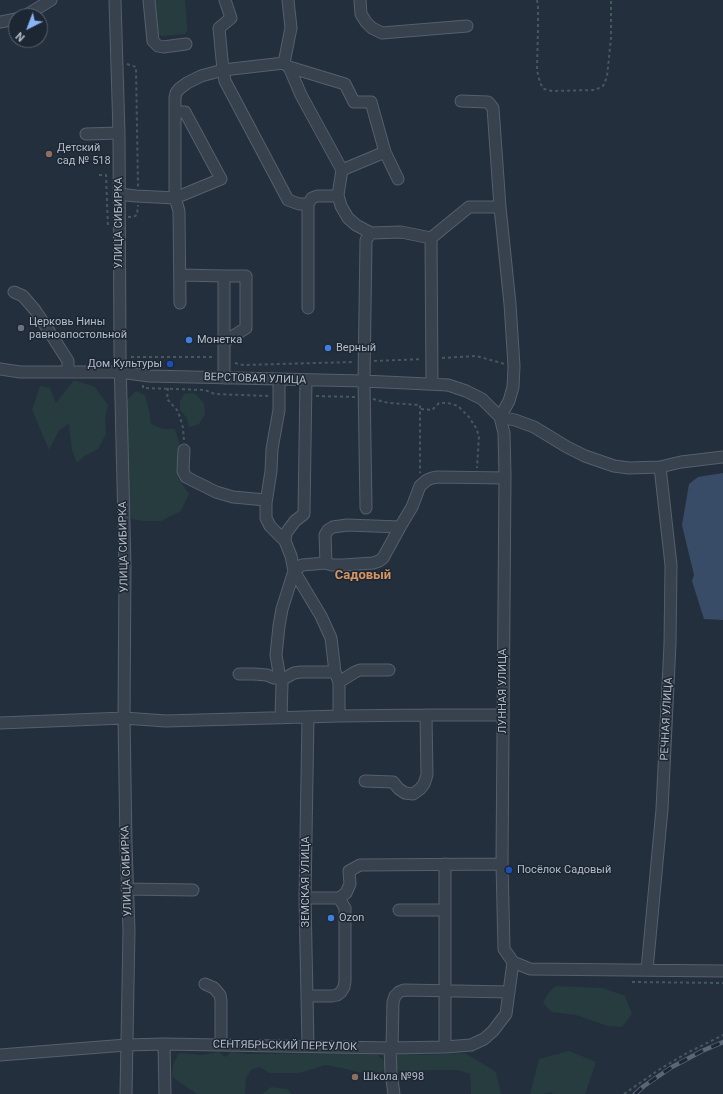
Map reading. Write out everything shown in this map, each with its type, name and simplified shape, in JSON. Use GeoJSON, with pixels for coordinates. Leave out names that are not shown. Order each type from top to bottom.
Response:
{"type":"FeatureCollection","features":[{"type":"Feature","properties":{"kind":"street"},"geometry":{"type":"LineString","coordinates":[[38,8],[51,0]]}},
{"type":"Feature","properties":{"kind":"street","name":"УЛИЦА СИБИРКА"},"geometry":{"type":"LineString","coordinates":[[115,0],[119,133],[120,372],[125,567],[124,718],[129,931],[126,1094]]}},
{"type":"Feature","properties":{"kind":"street"},"geometry":{"type":"LineString","coordinates":[[150,0],[153,41],[158,46],[163,47],[186,44]]}},
{"type":"Feature","properties":{"kind":"street"},"geometry":{"type":"LineString","coordinates":[[225,0],[231,18],[219,28],[225,81],[288,200],[299,204],[308,204]]}},
{"type":"Feature","properties":{"kind":"street"},"geometry":{"type":"LineString","coordinates":[[288,0],[290,28],[287,65],[301,95],[342,170],[338,196],[341,206],[348,218],[356,225],[371,233],[401,232],[431,238]]}},
{"type":"Feature","properties":{"kind":"street"},"geometry":{"type":"LineString","coordinates":[[360,0],[361,14],[366,22],[372,28],[382,33],[466,26]]}},
{"type":"Feature","properties":{"kind":"street"},"geometry":{"type":"LineString","coordinates":[[180,303],[179,211],[175,198],[175,98],[179,89],[201,76],[223,70],[287,65],[345,84],[354,102],[371,102],[385,152],[398,178]]}},
{"type":"Feature","properties":{"kind":"street"},"geometry":{"type":"LineString","coordinates":[[461,101],[488,102],[493,108],[500,207],[510,304],[514,369],[513,387],[509,401],[500,417],[515,420],[534,427],[567,447],[614,466],[629,468],[660,467],[681,462],[723,457]]}},
{"type":"Feature","properties":{"kind":"street"},"geometry":{"type":"LineString","coordinates":[[119,194],[175,198],[222,179],[185,112],[175,112]]}},
{"type":"Feature","properties":{"kind":"street"},"geometry":{"type":"LineString","coordinates":[[86,134],[119,133]]}},
{"type":"Feature","properties":{"kind":"street"},"geometry":{"type":"LineString","coordinates":[[342,170],[385,152]]}},
{"type":"Feature","properties":{"kind":"street"},"geometry":{"type":"LineString","coordinates":[[308,308],[308,204],[312,198],[317,196],[338,196]]}},
{"type":"Feature","properties":{"kind":"street"},"geometry":{"type":"LineString","coordinates":[[431,238],[469,206],[500,207]]}},
{"type":"Feature","properties":{"kind":"street"},"geometry":{"type":"LineString","coordinates":[[366,508],[364,381],[366,240],[371,233]]}},
{"type":"Feature","properties":{"kind":"street"},"geometry":{"type":"LineString","coordinates":[[431,238],[432,384]]}},
{"type":"Feature","properties":{"kind":"street"},"geometry":{"type":"LineString","coordinates":[[180,275],[246,276],[246,328],[224,342]]}},
{"type":"Feature","properties":{"kind":"street"},"geometry":{"type":"LineString","coordinates":[[224,276],[224,378]]}},
{"type":"Feature","properties":{"kind":"street"},"geometry":{"type":"LineString","coordinates":[[14,292],[23,296],[35,310],[68,361],[68,372]]}},
{"type":"Feature","properties":{"kind":"street","name":"ВЕРСТОВАЯ УЛИЦА"},"geometry":{"type":"LineString","coordinates":[[0,369],[20,372],[120,372],[149,376],[364,381],[448,385],[466,391],[482,399],[500,417]]}},
{"type":"Feature","properties":{"kind":"street"},"geometry":{"type":"LineString","coordinates":[[279,380],[279,410],[272,449],[271,471],[266,500],[266,518],[270,526],[285,541],[291,556],[294,571],[321,616],[331,638],[337,677],[338,716]]}},
{"type":"Feature","properties":{"kind":"street"},"geometry":{"type":"LineString","coordinates":[[285,541],[286,532],[295,521],[304,514],[306,380]]}},
{"type":"Feature","properties":{"kind":"street","name":"ЛУННАЯ УЛИЦА"},"geometry":{"type":"LineString","coordinates":[[500,417],[504,433],[505,478],[502,864],[504,949],[514,962]]}},
{"type":"Feature","properties":{"kind":"street"},"geometry":{"type":"LineString","coordinates":[[184,450],[183,471],[186,477],[216,492],[233,497],[266,500]]}},
{"type":"Feature","properties":{"kind":"street","name":"РЕЧНАЯ УЛИЦА"},"geometry":{"type":"LineString","coordinates":[[647,970],[662,809],[670,644],[671,565],[660,467]]}},
{"type":"Feature","properties":{"kind":"street"},"geometry":{"type":"LineString","coordinates":[[281,718],[282,684],[276,655],[282,609],[294,571],[302,565],[326,563],[332,565],[373,563],[384,558],[412,507],[420,486],[426,480],[438,477],[505,478]]}},
{"type":"Feature","properties":{"kind":"street"},"geometry":{"type":"LineString","coordinates":[[326,563],[325,535],[328,530],[333,527],[347,525],[400,527]]}},
{"type":"Feature","properties":{"kind":"street"},"geometry":{"type":"LineString","coordinates":[[239,674],[267,675],[274,678],[285,678],[294,673],[301,672],[337,677],[360,670],[389,670]]}},
{"type":"Feature","properties":{"kind":"street"},"geometry":{"type":"LineString","coordinates":[[365,781],[394,782],[399,789],[405,793],[413,794],[420,790],[427,775],[426,715]]}},
{"type":"Feature","properties":{"kind":"street"},"geometry":{"type":"LineString","coordinates":[[0,723],[124,718],[166,721],[338,716],[503,715]]}},
{"type":"Feature","properties":{"kind":"street","name":"ЗЕМСКАЯ УЛИЦА"},"geometry":{"type":"LineString","coordinates":[[308,717],[305,898],[308,1046]]}},
{"type":"Feature","properties":{"kind":"street"},"geometry":{"type":"LineString","coordinates":[[444,864],[446,1047]]}},
{"type":"Feature","properties":{"kind":"street"},"geometry":{"type":"LineString","coordinates":[[305,898],[339,898],[346,893],[350,884],[349,871],[360,865],[502,864]]}},
{"type":"Feature","properties":{"kind":"street"},"geometry":{"type":"LineString","coordinates":[[128,889],[193,890]]}},
{"type":"Feature","properties":{"kind":"street"},"geometry":{"type":"LineString","coordinates":[[307,996],[337,995],[341,992],[346,981],[345,908],[339,898]]}},
{"type":"Feature","properties":{"kind":"street"},"geometry":{"type":"LineString","coordinates":[[399,910],[445,910]]}},
{"type":"Feature","properties":{"kind":"street"},"geometry":{"type":"LineString","coordinates":[[514,962],[530,969],[723,971]]}},
{"type":"Feature","properties":{"kind":"street","name":"СЕНТЯБРЬСКИЙ ПЕРЕУЛОК"},"geometry":{"type":"LineString","coordinates":[[0,1055],[126,1045],[164,1044],[391,1048],[471,1045],[484,1039],[493,1031],[506,1014],[514,962]]}},
{"type":"Feature","properties":{"kind":"street"},"geometry":{"type":"LineString","coordinates":[[205,984],[214,988],[220,995],[221,1045]]}},
{"type":"Feature","properties":{"kind":"street"},"geometry":{"type":"LineString","coordinates":[[392,1094],[391,1048],[393,1002],[395,996],[404,990],[509,992]]}},
{"type":"Feature","properties":{"kind":"street"},"geometry":{"type":"LineString","coordinates":[[164,1044],[165,1094]]}},
{"type":"Feature","properties":{"kind":"path"},"geometry":{"type":"LineString","coordinates":[[537,0],[537,70],[540,83],[544,89],[552,92],[595,90],[603,86],[607,77],[611,38],[611,0]]}},
{"type":"Feature","properties":{"kind":"path"},"geometry":{"type":"LineString","coordinates":[[117,60],[136,67],[137,215],[127,218]]}},
{"type":"Feature","properties":{"kind":"path"},"geometry":{"type":"LineString","coordinates":[[99,175],[106,175],[108,217]]}},
{"type":"Feature","properties":{"kind":"path"},"geometry":{"type":"LineString","coordinates":[[131,357],[224,357],[236,364],[243,365],[433,359],[455,356],[476,356],[504,364],[514,369]]}},
{"type":"Feature","properties":{"kind":"path"},"geometry":{"type":"LineString","coordinates":[[168,388],[167,399],[177,410],[183,428],[184,450]]}},
{"type":"Feature","properties":{"kind":"path"},"geometry":{"type":"LineString","coordinates":[[420,409],[432,410],[439,403],[448,403],[458,406],[469,417],[479,436],[476,478]]}},
{"type":"Feature","properties":{"kind":"path"},"geometry":{"type":"LineString","coordinates":[[624,1094],[649,1076],[687,1053],[723,1035]]}},
{"type":"Feature","properties":{"kind":"green space"},"geometry":{"type":"Polygon","coordinates":[[[154,0],[185,0],[187,31],[185,34],[158,35],[156,32],[154,0]]]}},
{"type":"Feature","properties":{"kind":"green space"},"geometry":{"type":"Polygon","coordinates":[[[74,380],[95,387],[108,405],[105,418],[106,434],[98,449],[83,457],[77,463],[72,450],[69,424],[59,430],[49,450],[32,410],[40,386],[50,388],[56,403],[74,380]]]}},
{"type":"Feature","properties":{"kind":"green space"},"geometry":{"type":"Polygon","coordinates":[[[136,391],[145,395],[151,424],[163,429],[175,429],[179,442],[178,478],[189,494],[181,511],[161,521],[132,519],[129,510],[126,429],[127,400],[136,391]]]}},
{"type":"Feature","properties":{"kind":"green space"},"geometry":{"type":"Polygon","coordinates":[[[194,393],[204,403],[205,414],[199,424],[189,427],[187,418],[180,410],[180,401],[184,394],[194,393]]]}},
{"type":"Feature","properties":{"kind":"green space"},"geometry":{"type":"Polygon","coordinates":[[[555,986],[603,988],[625,996],[632,1014],[622,1027],[608,1026],[576,1015],[551,1012],[543,1003],[547,995],[555,986]]]}},
{"type":"Feature","properties":{"kind":"green space"},"geometry":{"type":"Polygon","coordinates":[[[569,1051],[596,1062],[585,1094],[553,1094],[551,1092],[543,1094],[530,1094],[539,1059],[569,1051]]]}},
{"type":"Feature","properties":{"kind":"green space"},"geometry":{"type":"Polygon","coordinates":[[[219,1052],[225,1057],[231,1052],[249,1054],[344,1053],[378,1055],[385,1062],[386,1069],[379,1074],[367,1074],[325,1065],[300,1073],[270,1073],[259,1067],[251,1070],[246,1078],[245,1094],[197,1094],[172,1077],[173,1064],[179,1053],[202,1055],[219,1052]]]}},
{"type":"Feature","properties":{"kind":"green space"},"geometry":{"type":"Polygon","coordinates":[[[465,1053],[496,1072],[501,1094],[471,1094],[470,1074],[458,1070],[401,1072],[391,1065],[398,1054],[421,1055],[465,1053]]]}},
{"type":"Feature","properties":{"kind":"green space"},"geometry":{"type":"Polygon","coordinates":[[[271,1087],[287,1089],[292,1094],[262,1094],[271,1087]]]}},
{"type":"Feature","properties":{"kind":"water"},"geometry":{"type":"Polygon","coordinates":[[[723,473],[723,620],[704,619],[692,581],[694,575],[682,525],[689,484],[698,477],[723,473]]]}},
{"type":"Feature","properties":{"kind":"railway"},"geometry":{"type":"LineString","coordinates":[[635,1094],[672,1067],[723,1042]]}},
{"type":"Feature","properties":{"kind":"place","name":"Детский сад № 518"},"geometry":{"type":"Point","coordinates":[49,154]}},
{"type":"Feature","properties":{"kind":"place","name":"Церковь Нины равноапостольной"},"geometry":{"type":"Point","coordinates":[21,328]}},
{"type":"Feature","properties":{"kind":"place","name":"Монетка"},"geometry":{"type":"Point","coordinates":[189,340]}},
{"type":"Feature","properties":{"kind":"place","name":"Верный"},"geometry":{"type":"Point","coordinates":[328,348]}},
{"type":"Feature","properties":{"kind":"place","name":"Дом Культуры"},"geometry":{"type":"Point","coordinates":[170,364]}},
{"type":"Feature","properties":{"kind":"place","name":"Посёлок Садовый"},"geometry":{"type":"Point","coordinates":[509,870]}},
{"type":"Feature","properties":{"kind":"place","name":"Ozon"},"geometry":{"type":"Point","coordinates":[331,918]}},
{"type":"Feature","properties":{"kind":"place","name":"Школа №98"},"geometry":{"type":"Point","coordinates":[355,1077]}},
{"type":"Feature","properties":{"kind":"district","name":"Садовый"},"geometry":{"type":"Point","coordinates":[363,576]}}]}
